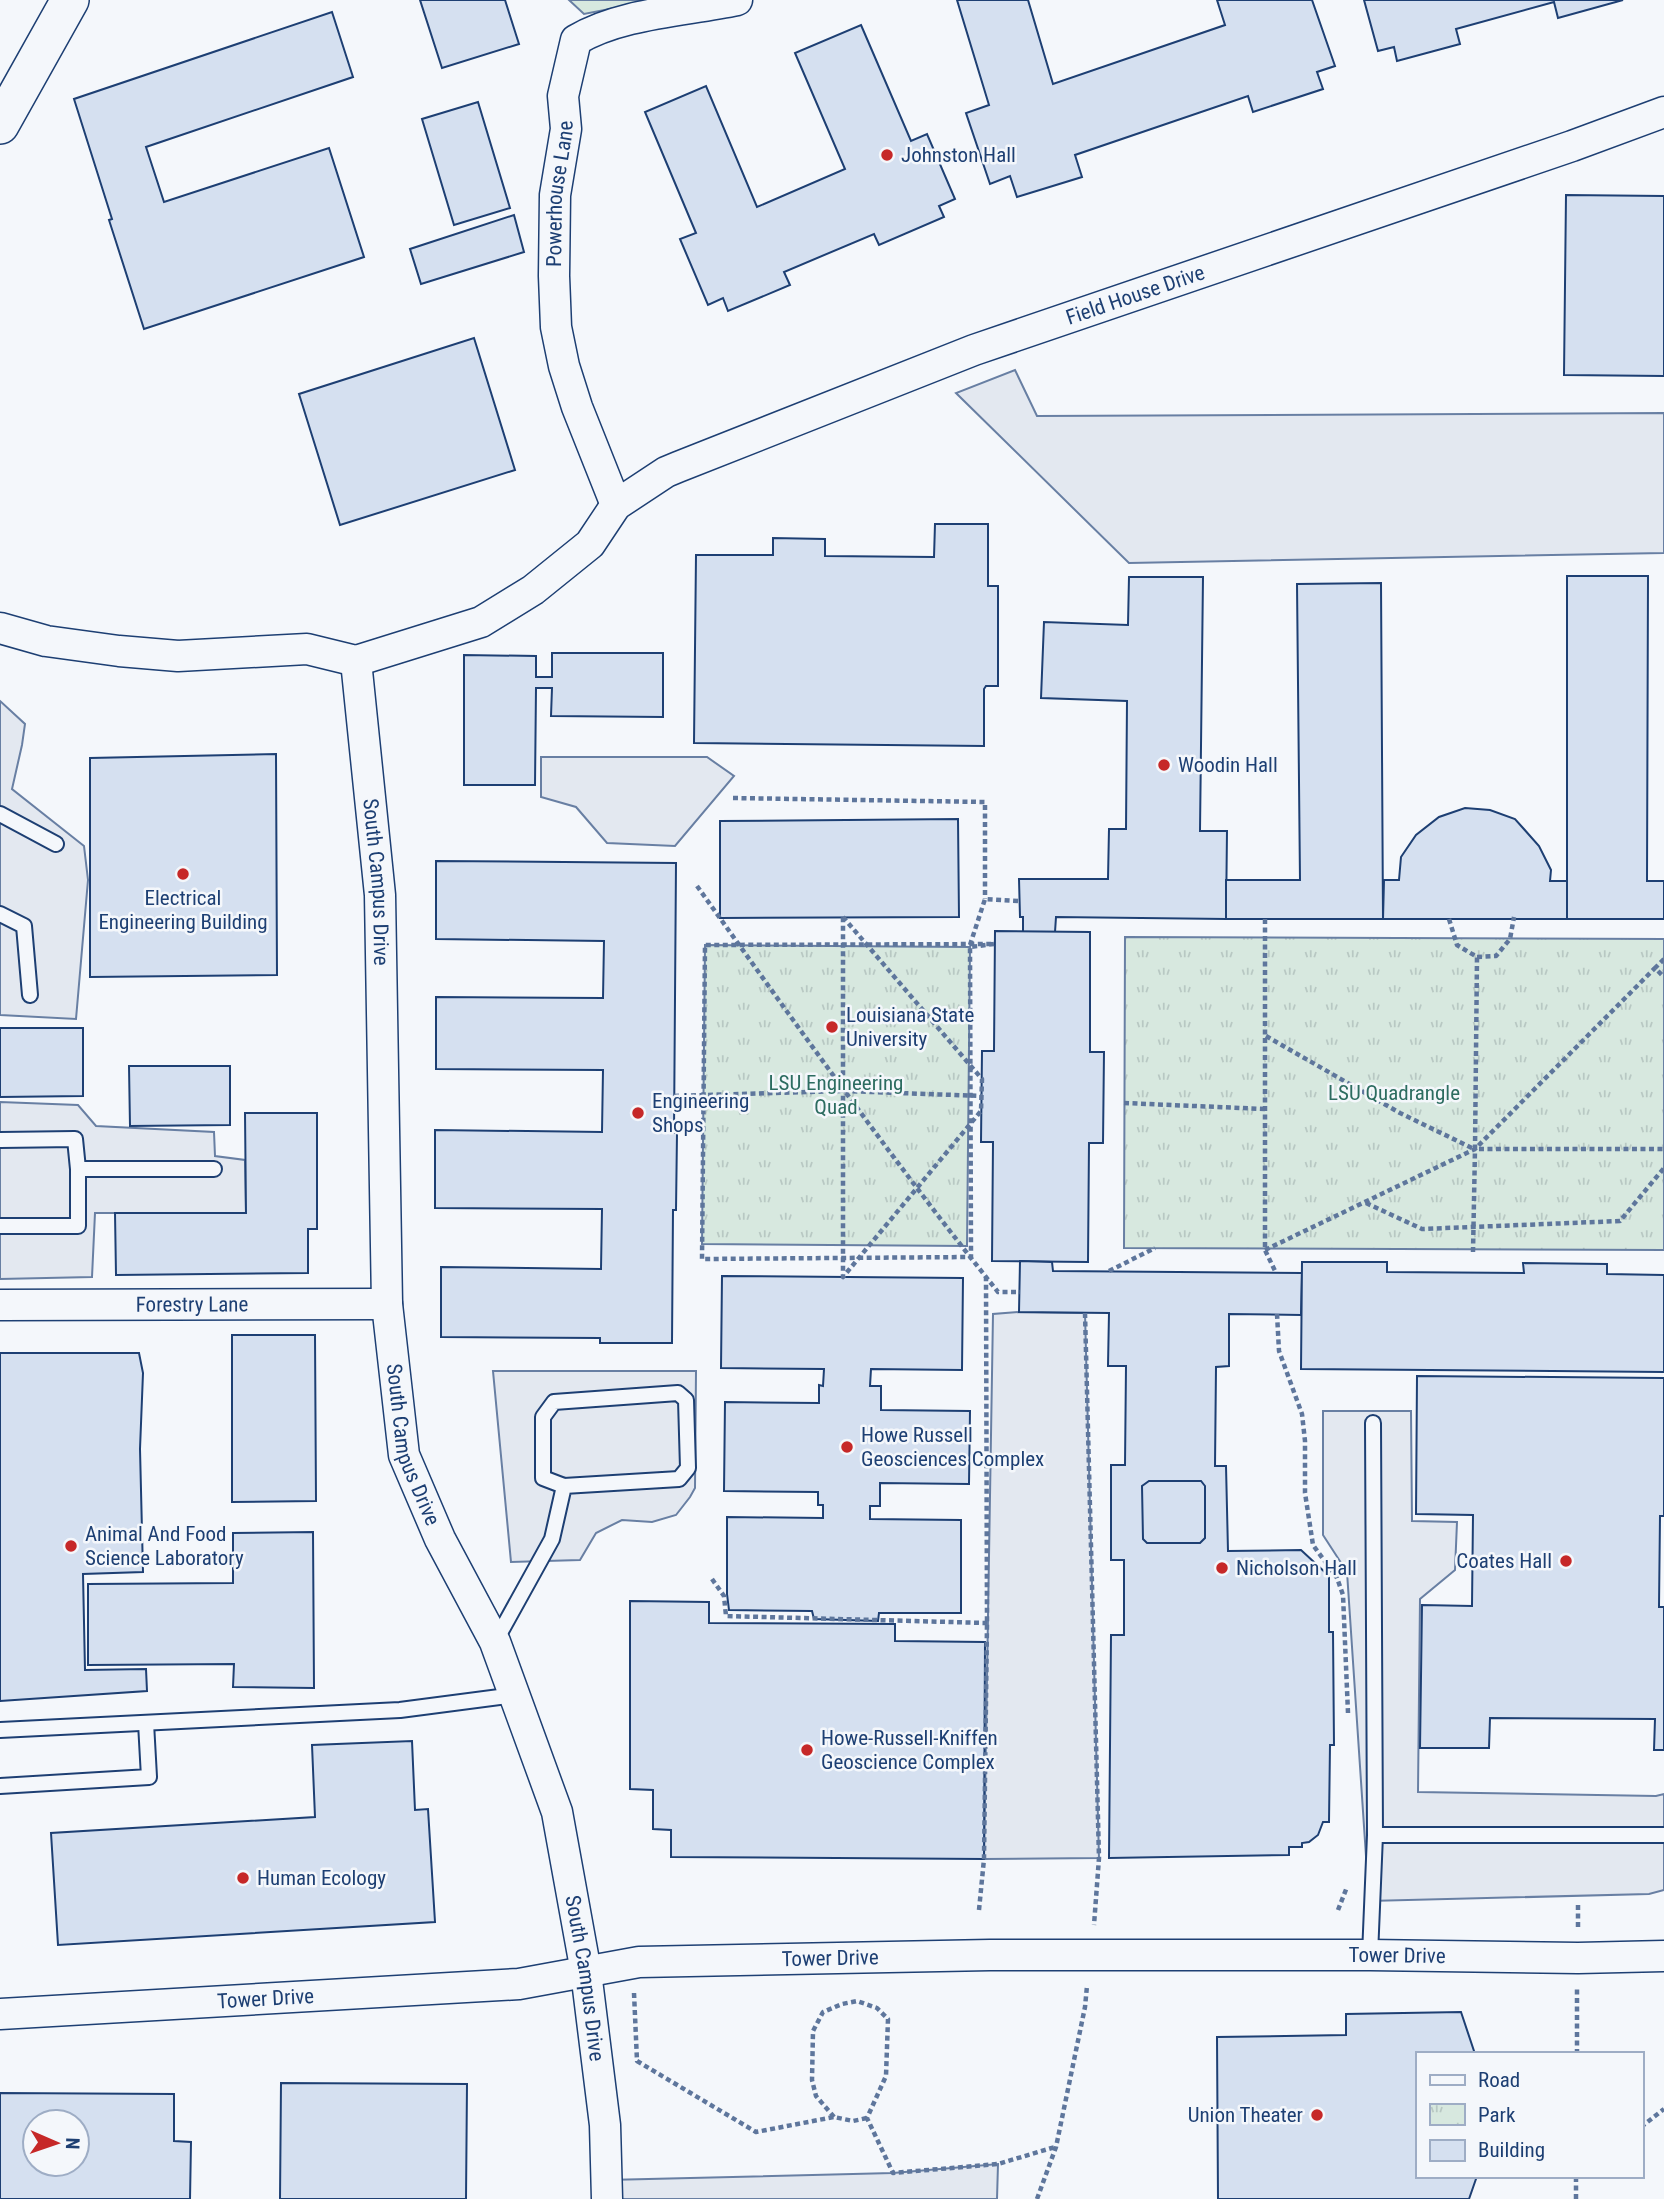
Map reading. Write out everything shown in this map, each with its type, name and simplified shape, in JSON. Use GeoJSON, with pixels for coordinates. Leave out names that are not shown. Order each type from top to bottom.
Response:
{"type":"FeatureCollection","features":[{"type":"Feature","properties":{"kind":"street"},"geometry":{"type":"LineString","coordinates":[[0,125],[70,0]]}},
{"type":"Feature","properties":{"kind":"street","name":"Powerhouse Lane"},"geometry":{"type":"LineString","coordinates":[[616,505],[577,407],[564,366],[556,327],[555,195],[566,129],[563,96],[576,40],[593,30],[624,21],[737,0]]}},
{"type":"Feature","properties":{"kind":"street","name":"Field House Drive"},"geometry":{"type":"LineString","coordinates":[[616,505],[666,472],[974,350],[1664,113]]}},
{"type":"Feature","properties":{"kind":"street"},"geometry":{"type":"LineString","coordinates":[[0,628],[46,641],[119,651],[178,656],[307,649],[356,662],[481,622],[533,590],[590,544],[616,505]]}},
{"type":"Feature","properties":{"kind":"street","name":"South Campus Drive"},"geometry":{"type":"LineString","coordinates":[[356,662],[380,895],[387,1304],[404,1455],[439,1539],[495,1642],[557,1812],[586,1972],[605,2125],[607,2199]]}},
{"type":"Feature","properties":{"kind":"street","name":"Forestry Lane"},"geometry":{"type":"LineString","coordinates":[[0,1306],[387,1304]]}},
{"type":"Feature","properties":{"kind":"street","name":"Tower Drive"},"geometry":{"type":"LineString","coordinates":[[0,2014],[519,1984],[639,1962],[1091,1954],[1578,1958],[1664,1956]]}},
{"type":"Feature","properties":{"kind":"lane"},"geometry":{"type":"LineString","coordinates":[[0,814],[56,844]]}},
{"type":"Feature","properties":{"kind":"lane"},"geometry":{"type":"LineString","coordinates":[[0,914],[24,926],[30,995]]}},
{"type":"Feature","properties":{"kind":"lane"},"geometry":{"type":"LineString","coordinates":[[0,1140],[75,1139],[78,1170],[78,1226],[0,1226]]}},
{"type":"Feature","properties":{"kind":"lane"},"geometry":{"type":"LineString","coordinates":[[78,1170],[214,1169]]}},
{"type":"Feature","properties":{"kind":"lane"},"geometry":{"type":"LineString","coordinates":[[678,1393],[686,1400],[688,1468],[679,1479],[564,1486],[543,1478],[543,1417],[554,1402],[678,1393]]}},
{"type":"Feature","properties":{"kind":"lane"},"geometry":{"type":"LineString","coordinates":[[1370,1955],[1376,1835],[1373,1423]]}},
{"type":"Feature","properties":{"kind":"lane"},"geometry":{"type":"LineString","coordinates":[[495,1642],[552,1539],[564,1486]]}},
{"type":"Feature","properties":{"kind":"lane"},"geometry":{"type":"LineString","coordinates":[[0,1730],[400,1710],[514,1695]]}},
{"type":"Feature","properties":{"kind":"lane"},"geometry":{"type":"LineString","coordinates":[[0,1786],[149,1777],[146,1723]]}},
{"type":"Feature","properties":{"kind":"lane"},"geometry":{"type":"LineString","coordinates":[[1376,1835],[1664,1835]]}},
{"type":"Feature","properties":{"kind":"path"},"geometry":{"type":"LineString","coordinates":[[733,798],[985,802],[985,899],[970,946],[971,1257]]}},
{"type":"Feature","properties":{"kind":"path"},"geometry":{"type":"LineString","coordinates":[[697,886],[844,1091],[986,1277],[999,1292],[1020,1292]]}},
{"type":"Feature","properties":{"kind":"path"},"geometry":{"type":"LineString","coordinates":[[985,899],[1019,901]]}},
{"type":"Feature","properties":{"kind":"path"},"geometry":{"type":"LineString","coordinates":[[843,917],[866,944],[982,1079],[981,1111],[843,1277],[843,917]]}},
{"type":"Feature","properties":{"kind":"path"},"geometry":{"type":"LineString","coordinates":[[1449,919],[1457,945],[1477,957],[1496,956],[1510,939],[1514,917]]}},
{"type":"Feature","properties":{"kind":"path"},"geometry":{"type":"LineString","coordinates":[[1265,919],[1265,1250],[1276,1273]]}},
{"type":"Feature","properties":{"kind":"path"},"geometry":{"type":"LineString","coordinates":[[970,946],[705,945],[702,1259],[971,1257]]}},
{"type":"Feature","properties":{"kind":"path"},"geometry":{"type":"LineString","coordinates":[[1473,1252],[1477,957]]}},
{"type":"Feature","properties":{"kind":"path"},"geometry":{"type":"LineString","coordinates":[[1265,1250],[1475,1149],[1664,959]]}},
{"type":"Feature","properties":{"kind":"path"},"geometry":{"type":"LineString","coordinates":[[1655,968],[1664,977]]}},
{"type":"Feature","properties":{"kind":"path"},"geometry":{"type":"LineString","coordinates":[[1266,1036],[1400,1113],[1475,1149],[1664,1149]]}},
{"type":"Feature","properties":{"kind":"path"},"geometry":{"type":"LineString","coordinates":[[674,1096],[844,1091],[982,1096]]}},
{"type":"Feature","properties":{"kind":"path"},"geometry":{"type":"LineString","coordinates":[[1124,1103],[1265,1109]]}},
{"type":"Feature","properties":{"kind":"path"},"geometry":{"type":"LineString","coordinates":[[1365,1202],[1422,1228],[1620,1220],[1664,1168]]}},
{"type":"Feature","properties":{"kind":"path"},"geometry":{"type":"LineString","coordinates":[[1109,1271],[1155,1248]]}},
{"type":"Feature","properties":{"kind":"path"},"geometry":{"type":"LineString","coordinates":[[979,1910],[984,1859],[988,1623],[986,1277]]}},
{"type":"Feature","properties":{"kind":"path"},"geometry":{"type":"LineString","coordinates":[[1037,2199],[1056,2147],[1085,2007],[1099,1858],[1085,1313]]}},
{"type":"Feature","properties":{"kind":"path"},"geometry":{"type":"LineString","coordinates":[[1278,1314],[1279,1351],[1302,1414],[1305,1493],[1313,1545],[1337,1578],[1343,1595],[1348,1719]]}},
{"type":"Feature","properties":{"kind":"path"},"geometry":{"type":"LineString","coordinates":[[712,1579],[724,1596],[726,1616],[988,1623]]}},
{"type":"Feature","properties":{"kind":"path"},"geometry":{"type":"LineString","coordinates":[[1338,1910],[1352,1877]]}},
{"type":"Feature","properties":{"kind":"path"},"geometry":{"type":"LineString","coordinates":[[634,1988],[637,2061],[756,2132],[834,2117],[853,2121],[867,2118]]}},
{"type":"Feature","properties":{"kind":"path"},"geometry":{"type":"LineString","coordinates":[[834,2117],[816,2096],[812,2080],[813,2031],[823,2012],[857,2001],[877,2008],[888,2019],[886,2076],[867,2118],[893,2173],[998,2164],[1056,2147]]}},
{"type":"Feature","properties":{"kind":"path"},"geometry":{"type":"LineString","coordinates":[[1643,2125],[1664,2109]]}},
{"type":"Feature","properties":{"kind":"path"},"geometry":{"type":"LineString","coordinates":[[1576,2178],[1576,2199]]}},
{"type":"Feature","properties":{"kind":"green space"},"geometry":{"type":"Polygon","coordinates":[[[569,0],[656,0],[584,14],[569,0]]]}},
{"type":"Feature","properties":{"kind":"green space","name":"LSU Quadrangle"},"geometry":{"type":"Polygon","coordinates":[[[1125,937],[1664,939],[1664,1250],[1124,1248],[1125,937]]]}},
{"type":"Feature","properties":{"kind":"green space","name":"LSU Engineering Quad"},"geometry":{"type":"Polygon","coordinates":[[[705,945],[970,947],[967,1246],[702,1244],[705,945]]]}},
{"type":"Feature","properties":{"kind":"shaded area"},"geometry":{"type":"Polygon","coordinates":[[[1015,370],[1037,416],[1664,413],[1664,553],[1129,563],[956,393],[1015,370]]]}},
{"type":"Feature","properties":{"kind":"shaded area"},"geometry":{"type":"Polygon","coordinates":[[[0,701],[25,724],[12,789],[84,846],[88,880],[76,1019],[0,1015],[0,701]]]}},
{"type":"Feature","properties":{"kind":"shaded area"},"geometry":{"type":"Polygon","coordinates":[[[541,757],[707,757],[734,776],[675,846],[607,843],[576,807],[541,797],[541,757]]]}},
{"type":"Feature","properties":{"kind":"shaded area"},"geometry":{"type":"Polygon","coordinates":[[[0,1102],[78,1105],[96,1126],[214,1132],[215,1156],[245,1160],[246,1213],[95,1213],[92,1277],[0,1279],[0,1102]]]}},
{"type":"Feature","properties":{"kind":"shaded area"},"geometry":{"type":"Polygon","coordinates":[[[1085,1313],[1099,1858],[984,1859],[993,1314],[1085,1313]]]}},
{"type":"Feature","properties":{"kind":"shaded area"},"geometry":{"type":"Polygon","coordinates":[[[493,1371],[696,1371],[695,1488],[690,1497],[676,1515],[652,1522],[622,1520],[596,1533],[580,1560],[511,1562],[493,1371]]]}},
{"type":"Feature","properties":{"kind":"shaded area"},"geometry":{"type":"Polygon","coordinates":[[[1323,1411],[1411,1411],[1412,1521],[1457,1522],[1455,1570],[1420,1599],[1418,1792],[1664,1794],[1664,1890],[1649,1894],[1369,1901],[1347,1572],[1323,1535],[1323,1411]]]}},
{"type":"Feature","properties":{"kind":"shaded area"},"geometry":{"type":"Polygon","coordinates":[[[998,2164],[997,2199],[607,2199],[607,2180],[893,2173],[998,2164]]]}},
{"type":"Feature","properties":{"kind":"building"},"geometry":{"type":"Polygon","coordinates":[[[420,0],[505,0],[519,44],[442,68],[420,0]]]}},
{"type":"Feature","properties":{"kind":"building"},"geometry":{"type":"Polygon","coordinates":[[[957,0],[1028,0],[1053,84],[1225,25],[1217,0],[1312,0],[1335,66],[1317,72],[1323,89],[1253,112],[1248,96],[1075,155],[1082,177],[1017,197],[1010,176],[990,184],[966,113],[989,105],[957,0]]]}},
{"type":"Feature","properties":{"kind":"building"},"geometry":{"type":"Polygon","coordinates":[[[1364,0],[1623,0],[1558,18],[1554,2],[1456,29],[1460,44],[1397,61],[1394,47],[1378,51],[1364,0]]]}},
{"type":"Feature","properties":{"kind":"building"},"geometry":{"type":"Polygon","coordinates":[[[332,12],[353,77],[146,147],[164,202],[329,148],[364,257],[144,329],[74,99],[332,12]]]}},
{"type":"Feature","properties":{"kind":"building","name":"Johnston Hall"},"geometry":{"type":"Polygon","coordinates":[[[861,25],[911,141],[927,134],[955,199],[939,206],[944,217],[879,245],[874,234],[784,272],[790,285],[728,311],[723,298],[708,305],[680,239],[696,233],[645,112],[706,86],[757,207],[845,169],[795,53],[861,25]]]}},
{"type":"Feature","properties":{"kind":"building"},"geometry":{"type":"Polygon","coordinates":[[[478,102],[510,208],[454,225],[422,119],[478,102]]]}},
{"type":"Feature","properties":{"kind":"building"},"geometry":{"type":"Polygon","coordinates":[[[1566,195],[1664,196],[1664,376],[1564,375],[1566,195]]]}},
{"type":"Feature","properties":{"kind":"building"},"geometry":{"type":"Polygon","coordinates":[[[514,215],[524,252],[421,284],[410,249],[514,215]]]}},
{"type":"Feature","properties":{"kind":"building"},"geometry":{"type":"Polygon","coordinates":[[[474,338],[515,470],[340,525],[299,394],[474,338]]]}},
{"type":"Feature","properties":{"kind":"building"},"geometry":{"type":"Polygon","coordinates":[[[935,524],[988,524],[988,586],[998,586],[998,686],[986,686],[984,689],[984,746],[694,743],[696,555],[773,555],[773,538],[825,539],[825,556],[934,557],[935,524]]]}},
{"type":"Feature","properties":{"kind":"building"},"geometry":{"type":"Polygon","coordinates":[[[1567,576],[1648,576],[1647,881],[1664,881],[1664,919],[1567,919],[1567,576]]]}},
{"type":"Feature","properties":{"kind":"building","name":"Woodin Hall"},"geometry":{"type":"Polygon","coordinates":[[[1129,577],[1203,577],[1200,831],[1227,831],[1226,919],[1056,917],[1055,932],[1023,932],[1019,879],[1108,879],[1109,829],[1126,829],[1127,701],[1041,698],[1044,622],[1128,625],[1129,577]]]}},
{"type":"Feature","properties":{"kind":"building"},"geometry":{"type":"Polygon","coordinates":[[[1381,583],[1383,919],[1226,919],[1226,880],[1300,880],[1297,584],[1381,583]]]}},
{"type":"Feature","properties":{"kind":"building"},"geometry":{"type":"Polygon","coordinates":[[[552,653],[663,653],[663,717],[551,716],[552,688],[536,688],[535,785],[464,785],[464,655],[536,656],[536,677],[552,677],[552,653]]]}},
{"type":"Feature","properties":{"kind":"building","name":"Electrical Engineering Building"},"geometry":{"type":"Polygon","coordinates":[[[276,754],[277,975],[90,977],[90,758],[276,754]]]}},
{"type":"Feature","properties":{"kind":"building"},"geometry":{"type":"Polygon","coordinates":[[[1465,808],[1490,810],[1515,819],[1539,846],[1551,870],[1550,881],[1567,881],[1567,919],[1383,919],[1384,880],[1399,880],[1401,857],[1416,835],[1439,817],[1465,808]]]}},
{"type":"Feature","properties":{"kind":"building"},"geometry":{"type":"Polygon","coordinates":[[[958,819],[959,917],[720,918],[720,821],[958,819]]]}},
{"type":"Feature","properties":{"kind":"building","name":"Engineering Shops"},"geometry":{"type":"Polygon","coordinates":[[[436,861],[676,863],[674,1133],[677,1133],[676,1210],[673,1210],[672,1343],[600,1343],[600,1338],[441,1337],[441,1267],[601,1269],[602,1209],[435,1208],[435,1130],[602,1132],[603,1070],[436,1069],[436,997],[603,998],[604,941],[436,939],[436,861]]]}},
{"type":"Feature","properties":{"kind":"building"},"geometry":{"type":"Polygon","coordinates":[[[995,931],[1090,932],[1090,1052],[1104,1052],[1103,1143],[1089,1143],[1088,1262],[992,1261],[993,1142],[981,1142],[982,1051],[994,1051],[995,931]]]}},
{"type":"Feature","properties":{"kind":"building"},"geometry":{"type":"Polygon","coordinates":[[[0,1028],[83,1028],[83,1096],[0,1097],[0,1028]]]}},
{"type":"Feature","properties":{"kind":"building"},"geometry":{"type":"Polygon","coordinates":[[[129,1066],[230,1066],[230,1125],[130,1126],[129,1066]]]}},
{"type":"Feature","properties":{"kind":"building"},"geometry":{"type":"Polygon","coordinates":[[[245,1113],[317,1113],[317,1229],[308,1229],[308,1273],[116,1275],[115,1213],[246,1213],[245,1113]]]}},
{"type":"Feature","properties":{"kind":"building","name":"Nicholson Hall"},"geometry":{"type":"Polygon","coordinates":[[[1020,1261],[1052,1262],[1053,1271],[1302,1273],[1301,1315],[1229,1314],[1229,1366],[1216,1367],[1215,1466],[1226,1466],[1228,1551],[1301,1550],[1329,1576],[1329,1632],[1333,1632],[1334,1745],[1330,1745],[1329,1822],[1323,1822],[1318,1835],[1309,1842],[1302,1843],[1302,1847],[1289,1847],[1289,1855],[1109,1858],[1111,1635],[1124,1635],[1124,1560],[1111,1560],[1111,1465],[1125,1465],[1126,1366],[1108,1366],[1109,1313],[1019,1312],[1020,1261]]]}},
{"type":"Feature","properties":{"kind":"building"},"geometry":{"type":"Polygon","coordinates":[[[1302,1262],[1387,1262],[1387,1272],[1524,1273],[1523,1263],[1607,1264],[1607,1274],[1664,1275],[1664,1372],[1301,1369],[1302,1262]]]}},
{"type":"Feature","properties":{"kind":"building","name":"Howe Russell Geosciences Complex"},"geometry":{"type":"Polygon","coordinates":[[[722,1276],[963,1278],[962,1370],[871,1369],[870,1386],[881,1386],[881,1410],[970,1411],[969,1484],[880,1483],[880,1506],[870,1506],[870,1519],[961,1520],[961,1613],[879,1613],[878,1621],[814,1619],[812,1611],[729,1610],[727,1517],[823,1518],[823,1505],[818,1505],[818,1492],[724,1491],[725,1402],[819,1403],[819,1385],[823,1386],[824,1369],[721,1368],[722,1276]]]}},
{"type":"Feature","properties":{"kind":"building"},"geometry":{"type":"Polygon","coordinates":[[[232,1335],[315,1335],[316,1501],[232,1502],[232,1335]]]}},
{"type":"Feature","properties":{"kind":"building","name":"Animal And Food Science Laboratory"},"geometry":{"type":"Polygon","coordinates":[[[0,1353],[139,1353],[143,1373],[140,1449],[143,1572],[83,1574],[85,1670],[146,1669],[147,1691],[0,1701],[0,1353]]]}},
{"type":"Feature","properties":{"kind":"building","name":"Coates Hall"},"geometry":{"type":"Polygon","coordinates":[[[1417,1376],[1664,1378],[1664,1516],[1660,1516],[1659,1607],[1664,1607],[1664,1750],[1654,1750],[1655,1719],[1490,1718],[1489,1748],[1420,1748],[1422,1605],[1472,1606],[1473,1515],[1416,1514],[1417,1376]]]}},
{"type":"Feature","properties":{"kind":"building"},"geometry":{"type":"Polygon","coordinates":[[[1149,1481],[1201,1481],[1205,1486],[1205,1538],[1200,1543],[1147,1543],[1143,1539],[1142,1486],[1149,1481]]]}},
{"type":"Feature","properties":{"kind":"building"},"geometry":{"type":"Polygon","coordinates":[[[313,1532],[314,1688],[233,1687],[234,1664],[88,1665],[88,1584],[233,1583],[233,1533],[313,1532]]]}},
{"type":"Feature","properties":{"kind":"building","name":"Howe-Russell-Kniffen Geoscience Complex"},"geometry":{"type":"Polygon","coordinates":[[[630,1601],[709,1602],[709,1623],[895,1624],[895,1641],[985,1642],[984,1859],[671,1857],[671,1830],[653,1829],[653,1790],[630,1789],[630,1601]]]}},
{"type":"Feature","properties":{"kind":"building","name":"Human Ecology"},"geometry":{"type":"Polygon","coordinates":[[[412,1741],[415,1810],[428,1809],[435,1922],[58,1945],[51,1833],[315,1817],[312,1745],[412,1741]]]}},
{"type":"Feature","properties":{"kind":"building","name":"Union Theater"},"geometry":{"type":"Polygon","coordinates":[[[1461,2012],[1474,2052],[1416,2052],[1416,2178],[1476,2178],[1469,2199],[1218,2199],[1217,2037],[1346,2035],[1346,2014],[1461,2012]]]}},
{"type":"Feature","properties":{"kind":"building"},"geometry":{"type":"Polygon","coordinates":[[[281,2083],[467,2084],[466,2199],[280,2199],[281,2083]]]}},
{"type":"Feature","properties":{"kind":"building"},"geometry":{"type":"Polygon","coordinates":[[[0,2093],[174,2094],[174,2141],[191,2142],[190,2199],[0,2199],[0,2093]]]}},
{"type":"Feature","properties":{"kind":"place","name":"Johnston Hall"},"geometry":{"type":"Point","coordinates":[887,155]}},
{"type":"Feature","properties":{"kind":"place","name":"Woodin Hall"},"geometry":{"type":"Point","coordinates":[1164,765]}},
{"type":"Feature","properties":{"kind":"place","name":"Electrical Engineering Building"},"geometry":{"type":"Point","coordinates":[183,874]}},
{"type":"Feature","properties":{"kind":"place","name":"Louisiana State University"},"geometry":{"type":"Point","coordinates":[832,1027]}},
{"type":"Feature","properties":{"kind":"place","name":"Engineering Shops"},"geometry":{"type":"Point","coordinates":[638,1113]}},
{"type":"Feature","properties":{"kind":"place","name":"Howe Russell Geosciences Complex"},"geometry":{"type":"Point","coordinates":[847,1447]}},
{"type":"Feature","properties":{"kind":"place","name":"Animal And Food Science Laboratory"},"geometry":{"type":"Point","coordinates":[71,1546]}},
{"type":"Feature","properties":{"kind":"place","name":"Coates Hall"},"geometry":{"type":"Point","coordinates":[1566,1561]}},
{"type":"Feature","properties":{"kind":"place","name":"Nicholson Hall"},"geometry":{"type":"Point","coordinates":[1222,1568]}},
{"type":"Feature","properties":{"kind":"place","name":"Howe-Russell-Kniffen Geoscience Complex"},"geometry":{"type":"Point","coordinates":[807,1750]}},
{"type":"Feature","properties":{"kind":"place","name":"Human Ecology"},"geometry":{"type":"Point","coordinates":[243,1878]}},
{"type":"Feature","properties":{"kind":"place","name":"Union Theater"},"geometry":{"type":"Point","coordinates":[1317,2115]}}]}
